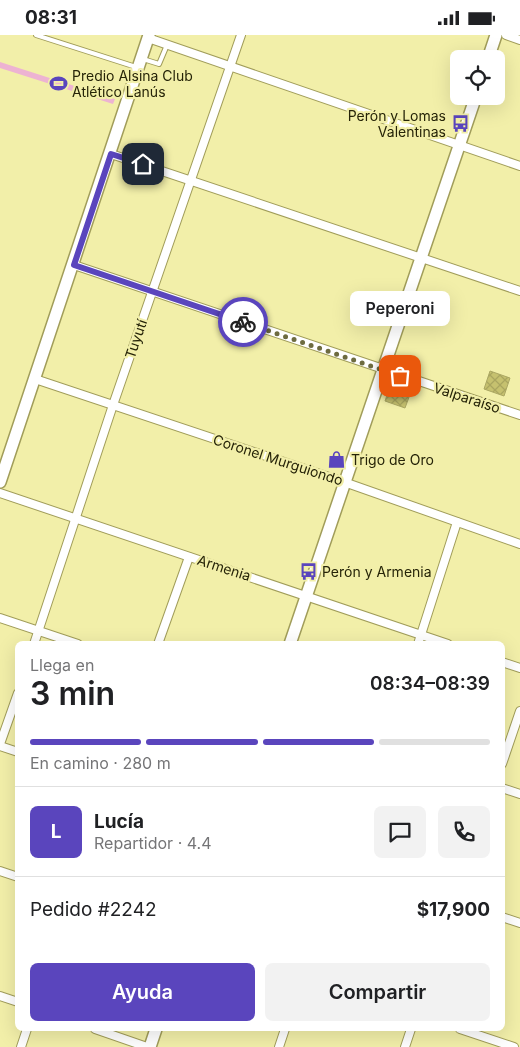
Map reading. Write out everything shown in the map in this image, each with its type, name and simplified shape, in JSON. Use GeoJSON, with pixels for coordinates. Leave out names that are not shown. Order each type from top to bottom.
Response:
{"type":"FeatureCollection","features":[{"type":"Feature","properties":{"kind":"street","name":"Tuyutí"},"geometry":{"type":"LineString","coordinates":[[35,641],[113,405],[241,35]]}},
{"type":"Feature","properties":{"kind":"street"},"geometry":{"type":"LineString","coordinates":[[491,50],[496,35]]}},
{"type":"Feature","properties":{"kind":"street"},"geometry":{"type":"LineString","coordinates":[[506,35],[520,40]]}},
{"type":"Feature","properties":{"kind":"street"},"geometry":{"type":"LineString","coordinates":[[0,482],[111,154],[148,36],[167,45],[230,67],[520,165]]}},
{"type":"Feature","properties":{"kind":"street"},"geometry":{"type":"LineString","coordinates":[[291,641],[473,105]]}},
{"type":"Feature","properties":{"kind":"street"},"geometry":{"type":"LineString","coordinates":[[111,154],[520,291]]}},
{"type":"Feature","properties":{"kind":"street","name":"Valparaíso"},"geometry":{"type":"LineString","coordinates":[[74,265],[520,415]]}},
{"type":"Feature","properties":{"kind":"street","name":"Coronel Murguiondo"},"geometry":{"type":"LineString","coordinates":[[34,379],[344,482],[520,544]]}},
{"type":"Feature","properties":{"kind":"street","name":"Armenia"},"geometry":{"type":"LineString","coordinates":[[0,493],[439,641]]}},
{"type":"Feature","properties":{"kind":"street"},"geometry":{"type":"LineString","coordinates":[[419,641],[456,522]]}},
{"type":"Feature","properties":{"kind":"street"},"geometry":{"type":"LineString","coordinates":[[159,641],[189,557]]}},
{"type":"Feature","properties":{"kind":"street"},"geometry":{"type":"LineString","coordinates":[[0,618],[69,641]]}},
{"type":"Feature","properties":{"kind":"street"},"geometry":{"type":"LineString","coordinates":[[505,663],[520,668]]}},
{"type":"Feature","properties":{"kind":"street"},"geometry":{"type":"LineString","coordinates":[[15,702],[0,745],[15,751]]}},
{"type":"Feature","properties":{"kind":"street"},"geometry":{"type":"LineString","coordinates":[[505,755],[520,711]]}},
{"type":"Feature","properties":{"kind":"street"},"geometry":{"type":"LineString","coordinates":[[505,788],[520,794]]}},
{"type":"Feature","properties":{"kind":"street"},"geometry":{"type":"LineString","coordinates":[[0,871],[15,876]]}},
{"type":"Feature","properties":{"kind":"street"},"geometry":{"type":"LineString","coordinates":[[505,918],[520,923]]}},
{"type":"Feature","properties":{"kind":"street"},"geometry":{"type":"LineString","coordinates":[[0,996],[15,1001]]}},
{"type":"Feature","properties":{"kind":"street"},"geometry":{"type":"LineString","coordinates":[[21,1047],[26,1031]]}},
{"type":"Feature","properties":{"kind":"street"},"geometry":{"type":"LineString","coordinates":[[101,1031],[148,1047],[155,1031]]}},
{"type":"Feature","properties":{"kind":"street"},"geometry":{"type":"LineString","coordinates":[[279,1047],[284,1031]]}},
{"type":"Feature","properties":{"kind":"street"},"geometry":{"type":"LineString","coordinates":[[405,1047],[410,1031]]}},
{"type":"Feature","properties":{"kind":"street"},"geometry":{"type":"LineString","coordinates":[[466,1031],[514,1047]]}},
{"type":"Feature","properties":{"kind":"lane"},"geometry":{"type":"LineString","coordinates":[[36,35],[139,63],[159,64],[167,45]]}},
{"type":"Feature","properties":{"kind":"shaded area","name":"Predio Alsina Club Atlético Lanús"},"geometry":{"type":"Polygon","coordinates":[[[0,62],[115,99],[113,104],[0,68],[0,62]]]}},
{"type":"Feature","properties":{"kind":"building"},"geometry":{"type":"Polygon","coordinates":[[[490,371],[510,378],[504,396],[484,389],[490,371]]]}},
{"type":"Feature","properties":{"kind":"building"},"geometry":{"type":"Polygon","coordinates":[[[392,381],[412,389],[405,408],[385,401],[392,381]]]}},
{"type":"Feature","properties":{"kind":"way so far"},"geometry":{"type":"LineString","coordinates":[[243,322],[400,376]]}},
{"type":"Feature","properties":{"kind":"place","name":"Predio Alsina Club Atlético Lanús"},"geometry":{"type":"Point","coordinates":[58,84]}},
{"type":"Feature","properties":{"kind":"place","name":"Perón y Lomas Valentinas"},"geometry":{"type":"Point","coordinates":[460,124]}},
{"type":"Feature","properties":{"kind":"place","name":"Peperoni"},"geometry":{"type":"Point","coordinates":[400,376]}},
{"type":"Feature","properties":{"kind":"place","name":"Trigo de Oro"},"geometry":{"type":"Point","coordinates":[337,460]}},
{"type":"Feature","properties":{"kind":"place","name":"Perón y Armenia"},"geometry":{"type":"Point","coordinates":[308,572]}},
{"type":"Feature","properties":{"kind":"route"},"geometry":{"type":"LineString","coordinates":[[143,164],[111,154],[74,265],[243,322]]}}]}
